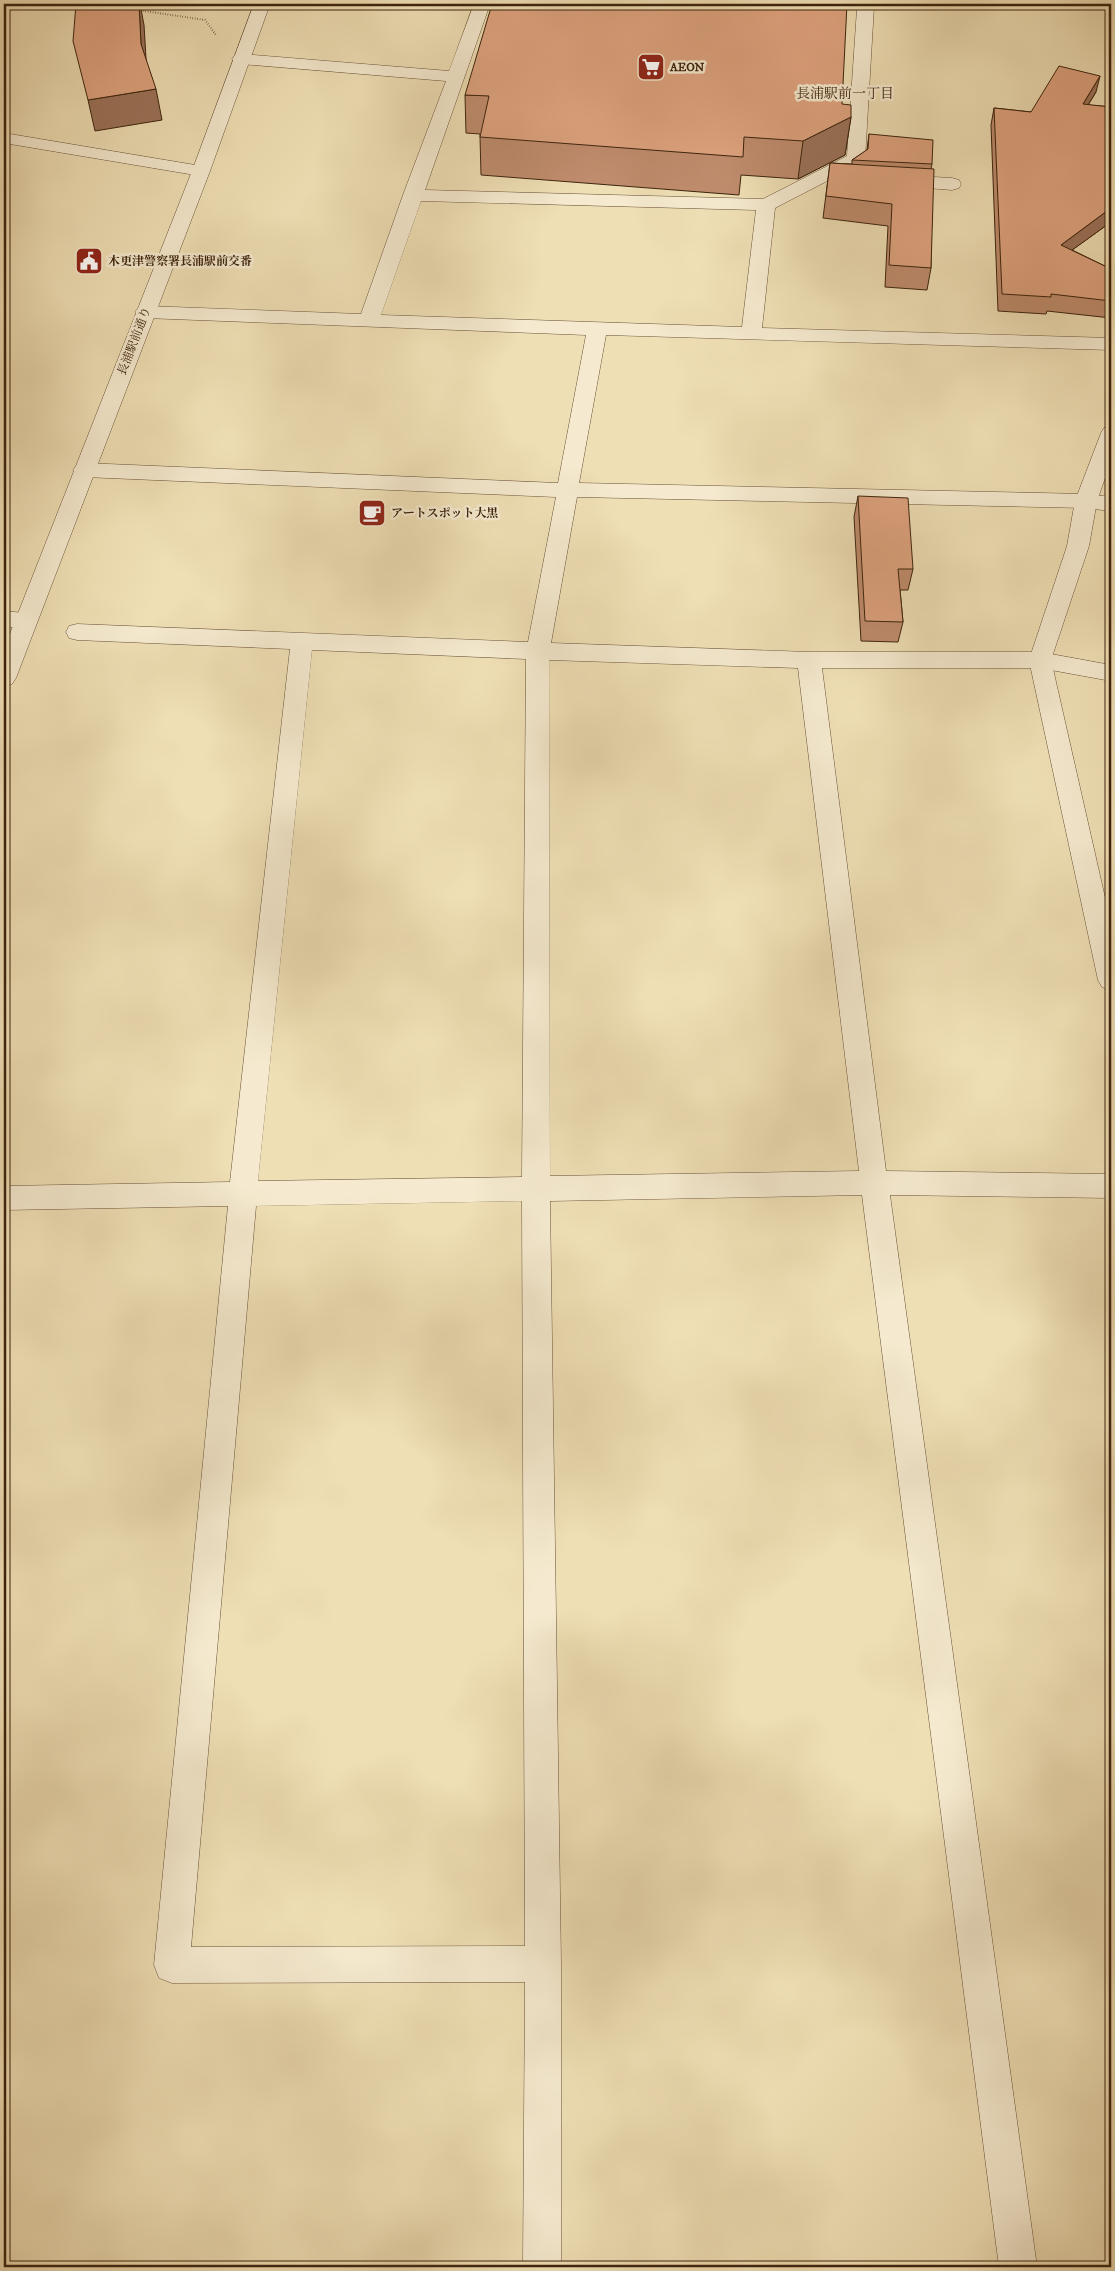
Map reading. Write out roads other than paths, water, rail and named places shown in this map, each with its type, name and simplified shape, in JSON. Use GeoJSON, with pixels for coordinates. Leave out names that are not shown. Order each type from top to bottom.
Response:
{"type":"FeatureCollection","features":[{"type":"Feature","properties":{"kind":"street"},"geometry":{"type":"LineString","coordinates":[[256,4],[262,4]]}},
{"type":"Feature","properties":{"kind":"street","name":"長浦駅前通り"},"geometry":{"type":"LineString","coordinates":[[4,678],[15,619],[84,470],[144,312],[201,171],[262,4]]}},
{"type":"Feature","properties":{"kind":"street"},"geometry":{"type":"LineString","coordinates":[[369,320],[412,195],[482,4]]}},
{"type":"Feature","properties":{"kind":"street"},"geometry":{"type":"LineString","coordinates":[[412,195],[766,206],[856,159],[866,6],[858,4]]}},
{"type":"Feature","properties":{"kind":"street"},"geometry":{"type":"LineString","coordinates":[[241,59],[456,77]]}},
{"type":"Feature","properties":{"kind":"street"},"geometry":{"type":"LineString","coordinates":[[4,138],[201,171]]}},
{"type":"Feature","properties":{"kind":"street"},"geometry":{"type":"LineString","coordinates":[[822,177],[852,178]]}},
{"type":"Feature","properties":{"kind":"street"},"geometry":{"type":"LineString","coordinates":[[882,180],[952,184]]}},
{"type":"Feature","properties":{"kind":"street"},"geometry":{"type":"LineString","coordinates":[[751,333],[766,206]]}},
{"type":"Feature","properties":{"kind":"street"},"geometry":{"type":"LineString","coordinates":[[144,312],[597,329],[1111,344]]}},
{"type":"Feature","properties":{"kind":"street"},"geometry":{"type":"LineString","coordinates":[[542,2267],[543,1964],[536,1189],[538,651],[597,329]]}},
{"type":"Feature","properties":{"kind":"street"},"geometry":{"type":"LineString","coordinates":[[1111,432],[1086,501],[1078,546],[1040,660],[1111,980]]}},
{"type":"Feature","properties":{"kind":"street"},"geometry":{"type":"LineString","coordinates":[[84,470],[567,490],[1086,501],[1111,504]]}},
{"type":"Feature","properties":{"kind":"street"},"geometry":{"type":"LineString","coordinates":[[77,632],[809,660],[1040,660],[1111,673]]}},
{"type":"Feature","properties":{"kind":"street"},"geometry":{"type":"LineString","coordinates":[[302,641],[243,1194],[172,1965],[543,1964]]}},
{"type":"Feature","properties":{"kind":"street"},"geometry":{"type":"LineString","coordinates":[[809,660],[874,1183],[1018,2267]]}},
{"type":"Feature","properties":{"kind":"street"},"geometry":{"type":"LineString","coordinates":[[4,1198],[874,1183],[1111,1186]]}},
{"type":"Feature","properties":{"kind":"place","name":"AEON"},"geometry":{"type":"Point","coordinates":[651,67]}},
{"type":"Feature","properties":{"kind":"place","name":"木更津警察署長浦駅前交番"},"geometry":{"type":"Point","coordinates":[89,261]}},
{"type":"Feature","properties":{"kind":"place","name":"アートスポット大黒"},"geometry":{"type":"Point","coordinates":[372,513]}},
{"type":"Feature","properties":{"kind":"district","name":"長浦駅前一丁目"},"geometry":{"type":"Point","coordinates":[845,93]}}]}
